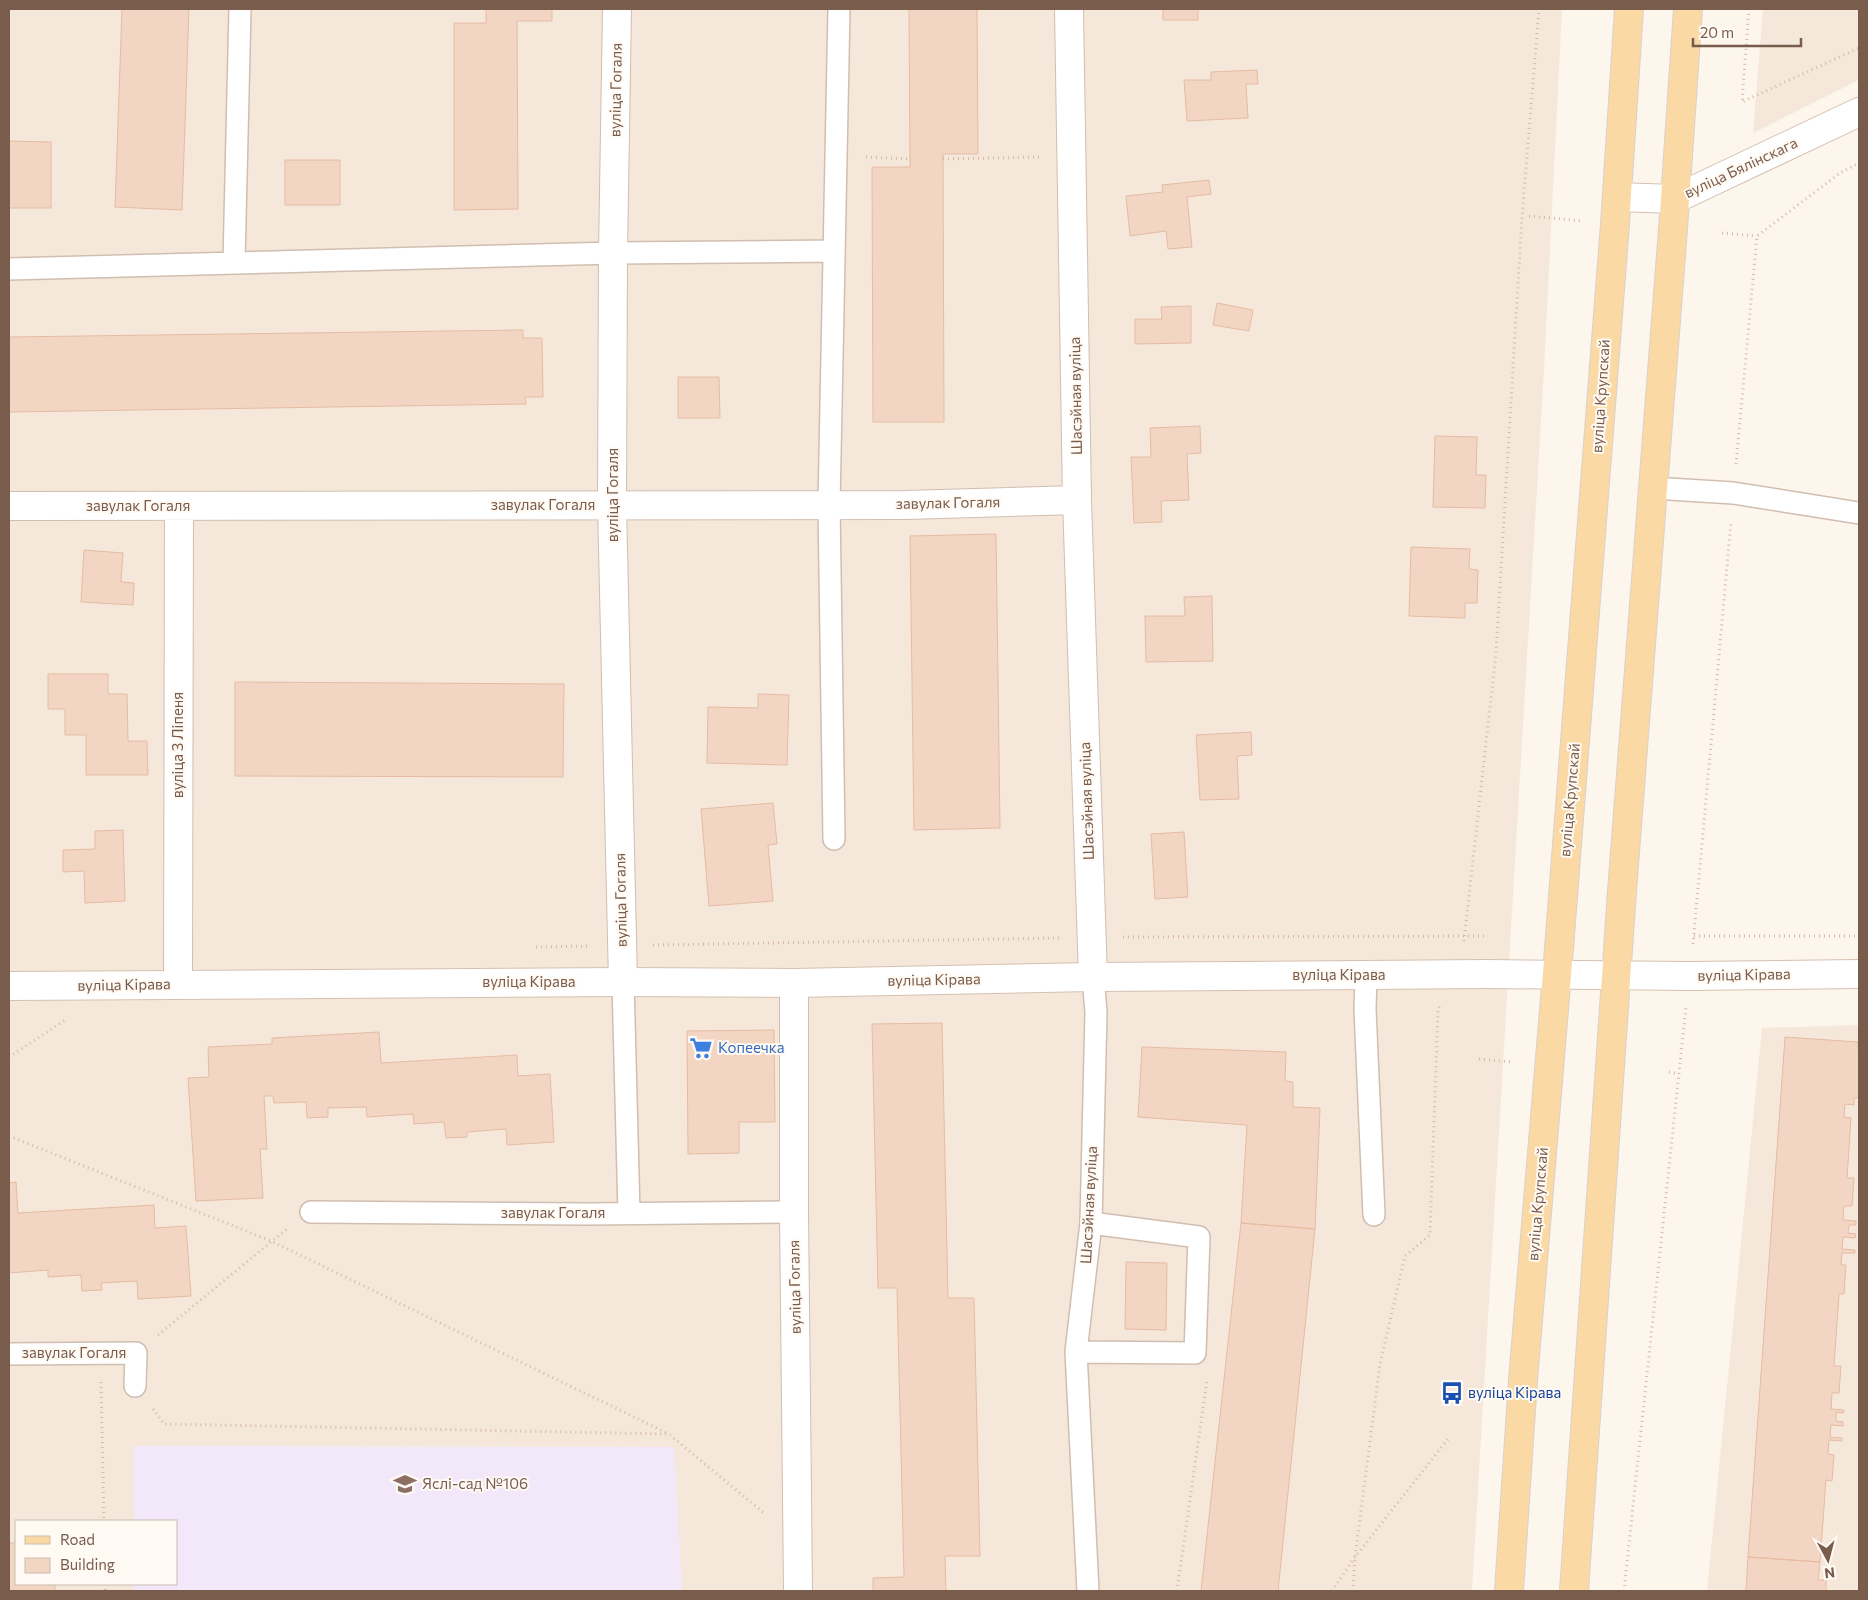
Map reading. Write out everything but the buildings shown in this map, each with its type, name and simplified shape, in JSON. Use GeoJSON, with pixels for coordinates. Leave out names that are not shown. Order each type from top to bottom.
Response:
{"type":"FeatureCollection","features":[{"type":"Feature","properties":{"kind":"main road","name":"вуліца Крупскай"},"geometry":{"type":"LineString","coordinates":[[1510,1591],[1523,1380],[1557,974],[1617,197],[1629,9]]}},
{"type":"Feature","properties":{"kind":"main road"},"geometry":{"type":"LineString","coordinates":[[1574,1591],[1616,976],[1688,9]]}},
{"type":"Feature","properties":{"kind":"street","name":"вуліца Гогаля"},"geometry":{"type":"LineString","coordinates":[[617,9],[613,253],[612,505],[622,982]]}},
{"type":"Feature","properties":{"kind":"street","name":"Шасэйная вуліца"},"geometry":{"type":"LineString","coordinates":[[1069,9],[1078,500],[1093,977]]}},
{"type":"Feature","properties":{"kind":"street","name":"вуліца Бялінскага"},"geometry":{"type":"LineString","coordinates":[[1617,197],[1675,199],[1859,112]]}},
{"type":"Feature","properties":{"kind":"street","name":"завулак Гогаля"},"geometry":{"type":"LineString","coordinates":[[9,506],[906,505],[1078,500]]}},
{"type":"Feature","properties":{"kind":"street","name":"вуліца 3 Ліпеня"},"geometry":{"type":"LineString","coordinates":[[178,506],[178,984]]}},
{"type":"Feature","properties":{"kind":"street","name":"вуліца Кірава"},"geometry":{"type":"LineString","coordinates":[[9,986],[622,982],[794,983],[1093,977],[1460,974],[1616,976],[1859,974]]}},
{"type":"Feature","properties":{"kind":"street","name":"вуліца Гогаля"},"geometry":{"type":"LineString","coordinates":[[794,983],[794,1212],[798,1591]]}},
{"type":"Feature","properties":{"kind":"lane"},"geometry":{"type":"LineString","coordinates":[[234,262],[240,9]]}},
{"type":"Feature","properties":{"kind":"lane"},"geometry":{"type":"LineString","coordinates":[[834,839],[829,505],[839,9]]}},
{"type":"Feature","properties":{"kind":"lane"},"geometry":{"type":"LineString","coordinates":[[9,269],[613,253],[834,251]]}},
{"type":"Feature","properties":{"kind":"lane"},"geometry":{"type":"LineString","coordinates":[[1653,488],[1733,493],[1859,513]]}},
{"type":"Feature","properties":{"kind":"lane"},"geometry":{"type":"LineString","coordinates":[[1366,975],[1365,1009],[1374,1215]]}},
{"type":"Feature","properties":{"kind":"lane","name":"Шасэйная вуліца"},"geometry":{"type":"LineString","coordinates":[[1088,1591],[1076,1352],[1091,1223],[1096,1012],[1093,977]]}},
{"type":"Feature","properties":{"kind":"lane"},"geometry":{"type":"LineString","coordinates":[[622,982],[629,1213]]}},
{"type":"Feature","properties":{"kind":"lane","name":"завулак Гогаля"},"geometry":{"type":"LineString","coordinates":[[311,1212],[794,1212]]}},
{"type":"Feature","properties":{"kind":"lane"},"geometry":{"type":"LineString","coordinates":[[1076,1352],[1195,1353],[1199,1237],[1091,1223]]}},
{"type":"Feature","properties":{"kind":"lane","name":"завулак Гогаля"},"geometry":{"type":"LineString","coordinates":[[9,1354],[136,1353],[135,1386]]}},
{"type":"Feature","properties":{"kind":"path"},"geometry":{"type":"LineString","coordinates":[[1353,1591],[1355,1557],[1380,1364],[1405,1256],[1430,1235],[1438,1009],[1460,974],[1496,653],[1522,217],[1539,9]]}},
{"type":"Feature","properties":{"kind":"path"},"geometry":{"type":"LineString","coordinates":[[1749,9],[1742,102],[1859,48]]}},
{"type":"Feature","properties":{"kind":"path"},"geometry":{"type":"LineString","coordinates":[[836,155],[910,159]]}},
{"type":"Feature","properties":{"kind":"path"},"geometry":{"type":"LineString","coordinates":[[943,158],[1072,156]]}},
{"type":"Feature","properties":{"kind":"path"},"geometry":{"type":"LineString","coordinates":[[1722,233],[1757,236],[1840,173],[1859,163]]}},
{"type":"Feature","properties":{"kind":"path"},"geometry":{"type":"LineString","coordinates":[[1529,216],[1583,221]]}},
{"type":"Feature","properties":{"kind":"path"},"geometry":{"type":"LineString","coordinates":[[1624,1591],[1694,936],[1757,236]]}},
{"type":"Feature","properties":{"kind":"path"},"geometry":{"type":"LineString","coordinates":[[533,947],[1092,938],[1488,936]]}},
{"type":"Feature","properties":{"kind":"path"},"geometry":{"type":"LineString","coordinates":[[1694,936],[1859,936]]}},
{"type":"Feature","properties":{"kind":"path"},"geometry":{"type":"LineString","coordinates":[[9,1057],[71,1016]]}},
{"type":"Feature","properties":{"kind":"path"},"geometry":{"type":"LineString","coordinates":[[1479,1060],[1513,1062]]}},
{"type":"Feature","properties":{"kind":"path"},"geometry":{"type":"LineString","coordinates":[[1669,1072],[1679,1074]]}},
{"type":"Feature","properties":{"kind":"path"},"geometry":{"type":"LineString","coordinates":[[9,1136],[271,1241],[669,1434],[798,1542]]}},
{"type":"Feature","properties":{"kind":"path"},"geometry":{"type":"LineString","coordinates":[[136,1353],[271,1241],[311,1212]]}},
{"type":"Feature","properties":{"kind":"path"},"geometry":{"type":"LineString","coordinates":[[101,1353],[104,1520]]}},
{"type":"Feature","properties":{"kind":"path"},"geometry":{"type":"LineString","coordinates":[[1177,1591],[1208,1379],[1195,1353]]}},
{"type":"Feature","properties":{"kind":"path"},"geometry":{"type":"LineString","coordinates":[[135,1386],[164,1424],[669,1434]]}},
{"type":"Feature","properties":{"kind":"path"},"geometry":{"type":"LineString","coordinates":[[1332,1591],[1355,1557],[1448,1439]]}},
{"type":"Feature","properties":{"kind":"shaded area"},"geometry":{"type":"Polygon","coordinates":[[[9,9],[1562,9],[1544,369],[1472,1591],[9,1591],[9,9]]]}},
{"type":"Feature","properties":{"kind":"shaded area"},"geometry":{"type":"Polygon","coordinates":[[[1763,9],[1859,9],[1859,80],[1753,133],[1763,9]]]}},
{"type":"Feature","properties":{"kind":"shaded area"},"geometry":{"type":"Polygon","coordinates":[[[1859,1025],[1859,1591],[1707,1591],[1762,1028],[1859,1025]]]}},
{"type":"Feature","properties":{"kind":"shaded area","name":"Яслі-сад №106"},"geometry":{"type":"Polygon","coordinates":[[[133,1446],[674,1447],[682,1591],[134,1591],[134,1585],[178,1585],[178,1520],[134,1520],[133,1446]]]}},
{"type":"Feature","properties":{"kind":"place","name":"Копеечка"},"geometry":{"type":"Point","coordinates":[701,1048]}},
{"type":"Feature","properties":{"kind":"place","name":"вуліца Кірава"},"geometry":{"type":"Point","coordinates":[1452,1393]}},
{"type":"Feature","properties":{"kind":"place","name":"Яслі-сад №106"},"geometry":{"type":"Point","coordinates":[405,1484]}}]}
